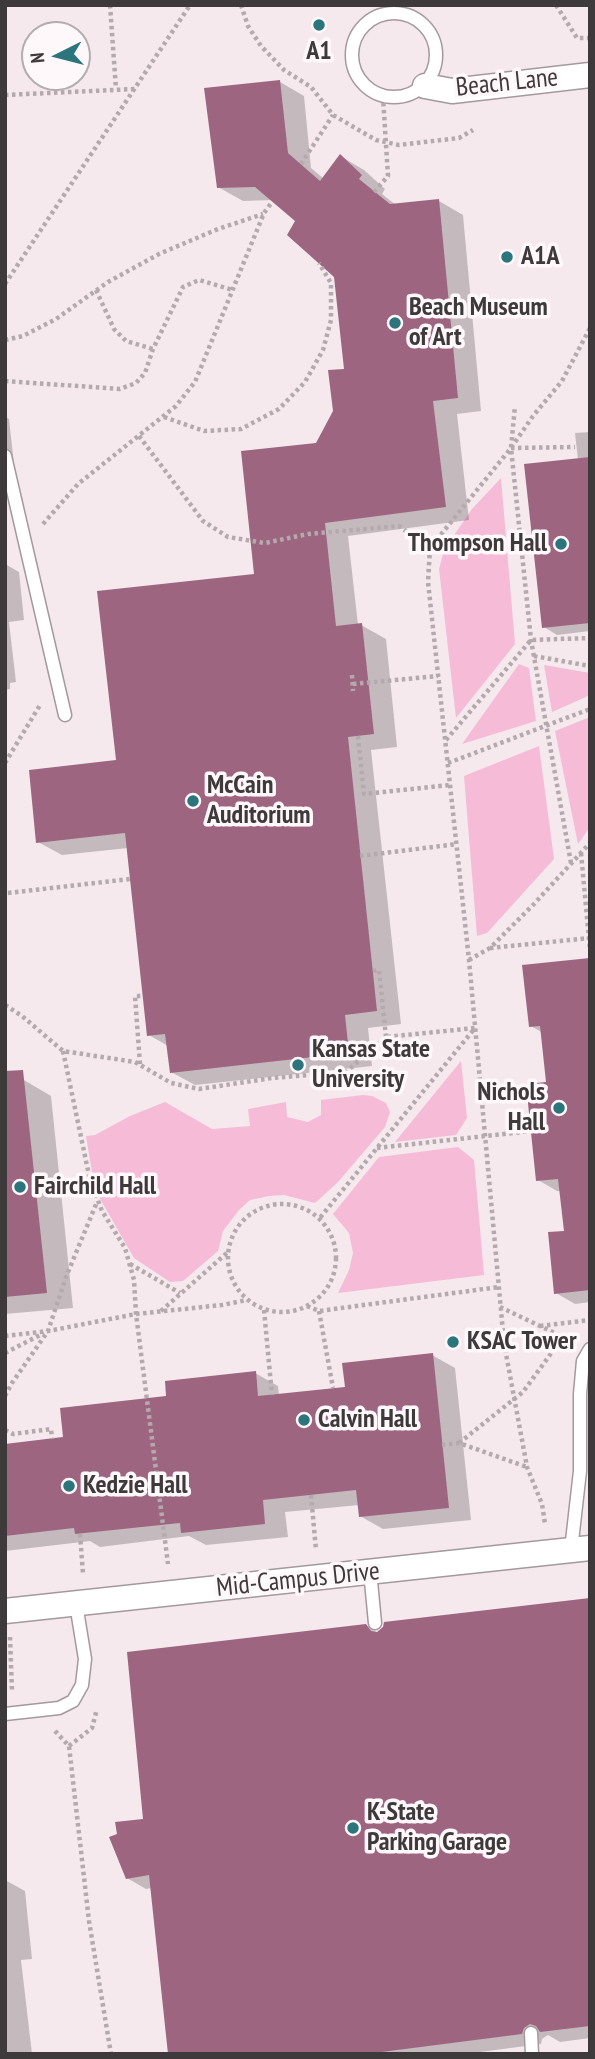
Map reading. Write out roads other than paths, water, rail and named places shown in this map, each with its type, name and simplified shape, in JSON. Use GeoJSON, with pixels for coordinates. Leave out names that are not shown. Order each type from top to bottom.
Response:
{"type":"FeatureCollection","features":[{"type":"Feature","properties":{"kind":"street","name":"Beach Lane"},"geometry":{"type":"LineString","coordinates":[[425,86],[452,91],[590,75]]}},
{"type":"Feature","properties":{"kind":"street","name":"Mid-Campus Drive"},"geometry":{"type":"LineString","coordinates":[[5,1611],[580,1549]]}},
{"type":"Feature","properties":{"kind":"lane"},"geometry":{"type":"LineString","coordinates":[[399,12],[417,19],[430,32],[437,50],[435,69],[425,86],[405,97],[383,97],[367,88],[356,74],[352,56],[355,39],[365,24],[381,14],[399,12]]}},
{"type":"Feature","properties":{"kind":"lane"},"geometry":{"type":"LineString","coordinates":[[5,456],[65,715]]}},
{"type":"Feature","properties":{"kind":"lane"},"geometry":{"type":"LineString","coordinates":[[580,1549],[580,1394],[583,1361],[590,1349]]}},
{"type":"Feature","properties":{"kind":"lane"},"geometry":{"type":"LineString","coordinates":[[370,1572],[375,1623]]}},
{"type":"Feature","properties":{"kind":"lane"},"geometry":{"type":"LineString","coordinates":[[5,1714],[59,1708],[72,1701],[82,1685],[85,1659],[76,1604]]}},
{"type":"Feature","properties":{"kind":"lane"},"geometry":{"type":"LineString","coordinates":[[531,2033],[532,2054]]}},
{"type":"Feature","properties":{"kind":"place","name":"A1"},"geometry":{"type":"Point","coordinates":[319,25]}},
{"type":"Feature","properties":{"kind":"place","name":"A1A"},"geometry":{"type":"Point","coordinates":[507,257]}},
{"type":"Feature","properties":{"kind":"place","name":"Beach Museum of Art"},"geometry":{"type":"Point","coordinates":[395,323]}},
{"type":"Feature","properties":{"kind":"place","name":"Thompson Hall"},"geometry":{"type":"Point","coordinates":[561,544]}},
{"type":"Feature","properties":{"kind":"place","name":"McCain Auditorium"},"geometry":{"type":"Point","coordinates":[193,801]}},
{"type":"Feature","properties":{"kind":"place","name":"Kansas State University"},"geometry":{"type":"Point","coordinates":[298,1065]}},
{"type":"Feature","properties":{"kind":"place","name":"Nichols Hall"},"geometry":{"type":"Point","coordinates":[559,1108]}},
{"type":"Feature","properties":{"kind":"place","name":"Fairchild Hall"},"geometry":{"type":"Point","coordinates":[20,1187]}},
{"type":"Feature","properties":{"kind":"place","name":"KSAC Tower"},"geometry":{"type":"Point","coordinates":[453,1342]}},
{"type":"Feature","properties":{"kind":"place","name":"Calvin Hall"},"geometry":{"type":"Point","coordinates":[304,1420]}},
{"type":"Feature","properties":{"kind":"place","name":"Kedzie Hall"},"geometry":{"type":"Point","coordinates":[69,1486]}},
{"type":"Feature","properties":{"kind":"place","name":"K-State Parking Garage"},"geometry":{"type":"Point","coordinates":[353,1828]}}]}
